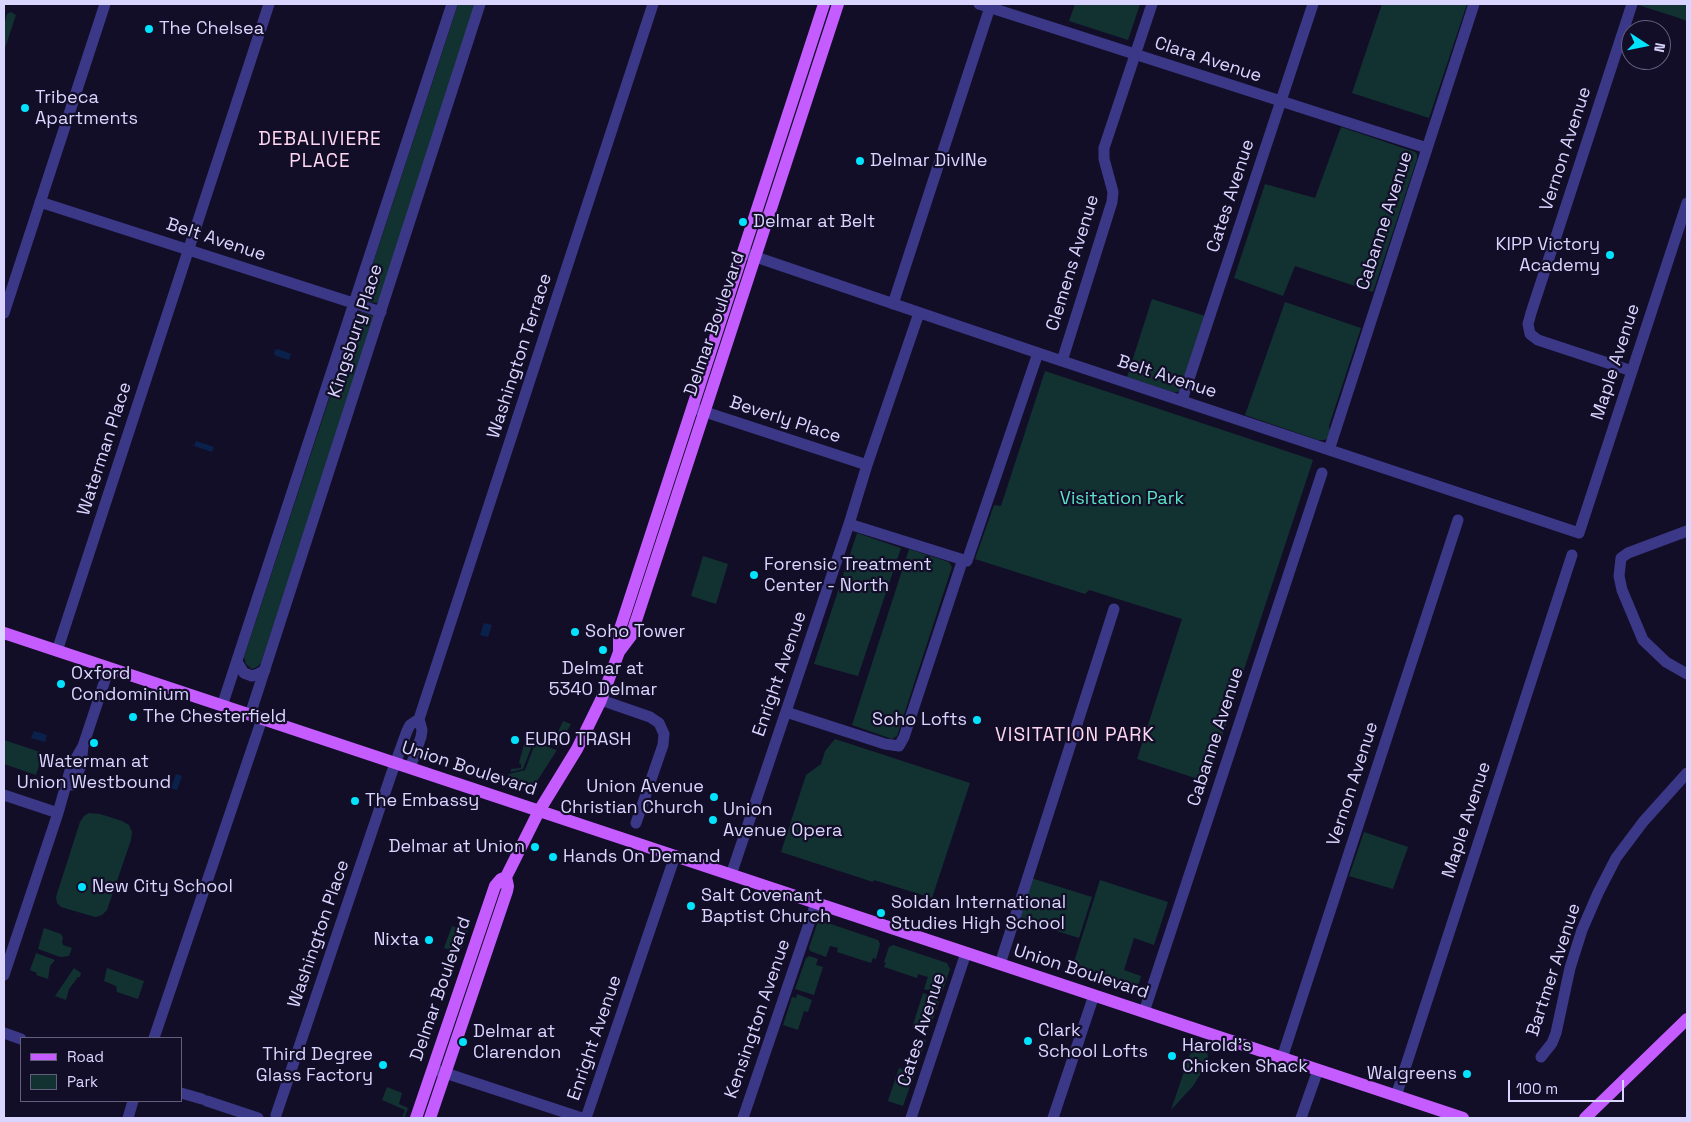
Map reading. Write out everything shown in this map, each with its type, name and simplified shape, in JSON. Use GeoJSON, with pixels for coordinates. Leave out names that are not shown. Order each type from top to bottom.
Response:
{"type":"FeatureCollection","features":[{"type":"Feature","properties":{"kind":"main road","name":"Delmar Boulevard"},"geometry":{"type":"LineString","coordinates":[[698,409],[743,253],[824,4]]}},
{"type":"Feature","properties":{"kind":"main road","name":"Delmar Boulevard"},"geometry":{"type":"LineString","coordinates":[[416,1118],[495,886],[501,879],[506,877],[539,811],[577,749],[601,700],[619,652],[619,632],[698,409],[756,257],[838,4]]}},
{"type":"Feature","properties":{"kind":"main road","name":"Union Boulevard"},"geometry":{"type":"LineString","coordinates":[[4,633],[1396,1096],[1434,1114],[1463,1118]]}},
{"type":"Feature","properties":{"kind":"main road","name":"Delmar Boulevard"},"geometry":{"type":"LineString","coordinates":[[430,1118],[507,891],[506,877]]}},
{"type":"Feature","properties":{"kind":"main road"},"geometry":{"type":"LineString","coordinates":[[1585,1118],[1687,1019]]}},
{"type":"Feature","properties":{"kind":"street"},"geometry":{"type":"LineString","coordinates":[[4,312],[105,4]]}},
{"type":"Feature","properties":{"kind":"street","name":"Waterman Place"},"geometry":{"type":"LineString","coordinates":[[57,651],[269,4]]}},
{"type":"Feature","properties":{"kind":"street","name":"Kingsbury Place"},"geometry":{"type":"LineString","coordinates":[[222,706],[452,4]]}},
{"type":"Feature","properties":{"kind":"street","name":"Kingsbury Place"},"geometry":{"type":"LineString","coordinates":[[154,1037],[256,717],[265,670],[480,4]]}},
{"type":"Feature","properties":{"kind":"street","name":"Washington Terrace"},"geometry":{"type":"LineString","coordinates":[[419,719],[653,4]]}},
{"type":"Feature","properties":{"kind":"street","name":"Clemens Avenue"},"geometry":{"type":"LineString","coordinates":[[1062,360],[1112,202],[1113,192],[1104,159],[1104,148],[1152,4]]}},
{"type":"Feature","properties":{"kind":"street","name":"Cates Avenue"},"geometry":{"type":"LineString","coordinates":[[1182,400],[1313,4]]}},
{"type":"Feature","properties":{"kind":"street","name":"Cabanne Avenue"},"geometry":{"type":"LineString","coordinates":[[1329,450],[1474,4]]}},
{"type":"Feature","properties":{"kind":"street","name":"Vernon Avenue"},"geometry":{"type":"LineString","coordinates":[[1632,4],[1528,324],[1530,334],[1538,340],[1632,371]]}},
{"type":"Feature","properties":{"kind":"street"},"geometry":{"type":"LineString","coordinates":[[893,304],[986,5]]}},
{"type":"Feature","properties":{"kind":"street","name":"Clara Avenue"},"geometry":{"type":"LineString","coordinates":[[986,5],[1135,55],[1427,148]]}},
{"type":"Feature","properties":{"kind":"street","name":"Belt Avenue"},"geometry":{"type":"LineString","coordinates":[[40,202],[187,254],[381,312]]}},
{"type":"Feature","properties":{"kind":"street","name":"Maple Avenue"},"geometry":{"type":"LineString","coordinates":[[1579,533],[1632,371],[1683,232],[1687,203]]}},
{"type":"Feature","properties":{"kind":"street","name":"Belt Avenue"},"geometry":{"type":"LineString","coordinates":[[743,253],[1579,533]]}},
{"type":"Feature","properties":{"kind":"street","name":"Enright Avenue"},"geometry":{"type":"LineString","coordinates":[[731,875],[919,313]]}},
{"type":"Feature","properties":{"kind":"street","name":"Clemens Avenue"},"geometry":{"type":"LineString","coordinates":[[786,712],[885,744],[899,746],[904,737],[1038,353]]}},
{"type":"Feature","properties":{"kind":"street","name":"Beverly Place"},"geometry":{"type":"LineString","coordinates":[[698,409],[867,465]]}},
{"type":"Feature","properties":{"kind":"street","name":"Cabanne Avenue"},"geometry":{"type":"LineString","coordinates":[[1144,1012],[1322,473]]}},
{"type":"Feature","properties":{"kind":"street","name":"Vernon Avenue"},"geometry":{"type":"LineString","coordinates":[[1282,1058],[1458,520]]}},
{"type":"Feature","properties":{"kind":"street"},"geometry":{"type":"LineString","coordinates":[[849,524],[962,567]]}},
{"type":"Feature","properties":{"kind":"street"},"geometry":{"type":"LineString","coordinates":[[1687,531],[1634,549],[1622,558],[1618,576],[1643,640],[1666,662],[1687,674]]}},
{"type":"Feature","properties":{"kind":"street","name":"Maple Avenue"},"geometry":{"type":"LineString","coordinates":[[1396,1096],[1572,555]]}},
{"type":"Feature","properties":{"kind":"street"},"geometry":{"type":"LineString","coordinates":[[1000,964],[1114,609]]}},
{"type":"Feature","properties":{"kind":"street"},"geometry":{"type":"LineString","coordinates":[[237,662],[244,673],[252,676],[265,670]]}},
{"type":"Feature","properties":{"kind":"street"},"geometry":{"type":"LineString","coordinates":[[4,975],[73,763],[83,746],[109,668]]}},
{"type":"Feature","properties":{"kind":"street"},"geometry":{"type":"LineString","coordinates":[[601,700],[650,717],[659,723],[664,734],[663,745],[636,823]]}},
{"type":"Feature","properties":{"kind":"street"},"geometry":{"type":"LineString","coordinates":[[410,768],[421,737],[422,730],[419,719]]}},
{"type":"Feature","properties":{"kind":"street","name":"Washington Place"},"geometry":{"type":"LineString","coordinates":[[274,1117],[395,763],[407,731],[419,719]]}},
{"type":"Feature","properties":{"kind":"street","name":"Bartmer Avenue"},"geometry":{"type":"LineString","coordinates":[[1541,1057],[1554,1038],[1570,968],[1582,930],[1602,884],[1616,858],[1643,822],[1687,773]]}},
{"type":"Feature","properties":{"kind":"street"},"geometry":{"type":"LineString","coordinates":[[4,795],[58,813]]}},
{"type":"Feature","properties":{"kind":"street","name":"Enright Avenue"},"geometry":{"type":"LineString","coordinates":[[586,1118],[675,856]]}},
{"type":"Feature","properties":{"kind":"street","name":"Kensington Avenue"},"geometry":{"type":"LineString","coordinates":[[743,1118],[816,903]]}},
{"type":"Feature","properties":{"kind":"street","name":"Cates Avenue"},"geometry":{"type":"LineString","coordinates":[[911,1118],[966,953]]}},
{"type":"Feature","properties":{"kind":"street"},"geometry":{"type":"LineString","coordinates":[[1053,1118],[1094,995]]}},
{"type":"Feature","properties":{"kind":"street"},"geometry":{"type":"LineString","coordinates":[[4,1033],[20,1039]]}},
{"type":"Feature","properties":{"kind":"street"},"geometry":{"type":"LineString","coordinates":[[432,1068],[582,1118]]}},
{"type":"Feature","properties":{"kind":"street"},"geometry":{"type":"LineString","coordinates":[[1301,1118],[1318,1070]]}},
{"type":"Feature","properties":{"kind":"street"},"geometry":{"type":"LineString","coordinates":[[182,1092],[258,1118]]}},
{"type":"Feature","properties":{"kind":"street"},"geometry":{"type":"LineString","coordinates":[[128,1118],[133,1102]]}},
{"type":"Feature","properties":{"kind":"green space"},"geometry":{"type":"Polygon","coordinates":[[[458,4],[475,4],[380,299],[377,303],[369,302],[365,300],[363,294],[458,4]]]}},
{"type":"Feature","properties":{"kind":"green space"},"geometry":{"type":"Polygon","coordinates":[[[1075,4],[1140,4],[1128,40],[1069,21],[1075,4]]]}},
{"type":"Feature","properties":{"kind":"green space"},"geometry":{"type":"Polygon","coordinates":[[[1382,4],[1467,4],[1429,118],[1352,93],[1382,4]]]}},
{"type":"Feature","properties":{"kind":"green space"},"geometry":{"type":"Polygon","coordinates":[[[1635,4],[1687,4],[1687,21],[1676,17],[1635,4]]]}},
{"type":"Feature","properties":{"kind":"green space"},"geometry":{"type":"Polygon","coordinates":[[[11,12],[16,15],[4,51],[4,26],[7,14],[11,12]]]}},
{"type":"Feature","properties":{"kind":"green space"},"geometry":{"type":"Polygon","coordinates":[[[1341,127],[1417,154],[1417,159],[1373,292],[1295,266],[1283,296],[1234,278],[1265,184],[1315,198],[1341,127]]]}},
{"type":"Feature","properties":{"kind":"green space"},"geometry":{"type":"Polygon","coordinates":[[[1152,299],[1205,316],[1178,392],[1127,377],[1152,299]]]}},
{"type":"Feature","properties":{"kind":"green space"},"geometry":{"type":"Polygon","coordinates":[[[1285,302],[1361,328],[1329,426],[1328,438],[1325,440],[1318,440],[1245,415],[1285,302]]]}},
{"type":"Feature","properties":{"kind":"green space"},"geometry":{"type":"Polygon","coordinates":[[[362,312],[373,316],[374,320],[261,663],[252,669],[246,664],[244,657],[356,317],[358,313],[362,312]]]}},
{"type":"Feature","properties":{"kind":"green space","name":"Visitation Park"},"geometry":{"type":"Polygon","coordinates":[[[1045,371],[1313,460],[1207,782],[1137,759],[1182,619],[1089,590],[1085,594],[975,559],[994,505],[1001,506],[1045,371]]]}},
{"type":"Feature","properties":{"kind":"green space"},"geometry":{"type":"Polygon","coordinates":[[[857,533],[901,548],[858,676],[814,664],[857,533]]]}},
{"type":"Feature","properties":{"kind":"green space"},"geometry":{"type":"Polygon","coordinates":[[[909,549],[949,562],[952,567],[897,736],[892,739],[852,725],[909,549]]]}},
{"type":"Feature","properties":{"kind":"green space"},"geometry":{"type":"Polygon","coordinates":[[[703,556],[728,564],[716,604],[691,596],[703,556]]]}},
{"type":"Feature","properties":{"kind":"green space"},"geometry":{"type":"Polygon","coordinates":[[[563,721],[571,724],[558,748],[552,745],[563,721]]]}},
{"type":"Feature","properties":{"kind":"green space"},"geometry":{"type":"Polygon","coordinates":[[[835,739],[970,783],[932,898],[874,880],[873,882],[781,852],[806,775],[821,764],[825,751],[835,739]]]}},
{"type":"Feature","properties":{"kind":"green space"},"geometry":{"type":"Polygon","coordinates":[[[4,740],[43,753],[36,775],[4,764],[4,740]]]}},
{"type":"Feature","properties":{"kind":"green space"},"geometry":{"type":"Polygon","coordinates":[[[525,741],[533,743],[523,769],[511,772],[511,769],[521,768],[519,763],[525,741]]]}},
{"type":"Feature","properties":{"kind":"green space"},"geometry":{"type":"Polygon","coordinates":[[[535,744],[557,750],[532,789],[507,781],[509,774],[525,770],[535,744]]]}},
{"type":"Feature","properties":{"kind":"green space"},"geometry":{"type":"Polygon","coordinates":[[[89,813],[100,814],[122,821],[129,825],[132,832],[107,910],[102,915],[95,917],[61,907],[57,903],[56,897],[80,822],[89,813]]]}},
{"type":"Feature","properties":{"kind":"green space"},"geometry":{"type":"Polygon","coordinates":[[[1364,832],[1408,847],[1393,889],[1349,876],[1364,832]]]}},
{"type":"Feature","properties":{"kind":"green space"},"geometry":{"type":"Polygon","coordinates":[[[1031,878],[1092,897],[1079,938],[1018,919],[1031,878]]]}},
{"type":"Feature","properties":{"kind":"green space"},"geometry":{"type":"Polygon","coordinates":[[[1100,880],[1168,902],[1154,945],[1134,938],[1124,970],[1141,976],[1138,986],[1073,965],[1100,880]]]}},
{"type":"Feature","properties":{"kind":"green space"},"geometry":{"type":"Polygon","coordinates":[[[822,921],[878,940],[880,944],[876,959],[873,958],[871,963],[837,952],[838,948],[830,946],[826,957],[810,951],[809,948],[817,924],[822,921]]]}},
{"type":"Feature","properties":{"kind":"green space"},"geometry":{"type":"Polygon","coordinates":[[[452,926],[468,931],[460,953],[444,948],[452,926]]]}},
{"type":"Feature","properties":{"kind":"green space"},"geometry":{"type":"Polygon","coordinates":[[[44,928],[61,934],[63,945],[72,948],[69,956],[60,957],[38,949],[44,928]]]}},
{"type":"Feature","properties":{"kind":"green space"},"geometry":{"type":"Polygon","coordinates":[[[893,945],[947,963],[950,969],[943,990],[938,993],[924,989],[928,977],[918,974],[917,978],[884,967],[889,947],[893,945]]]}},
{"type":"Feature","properties":{"kind":"green space"},"geometry":{"type":"Polygon","coordinates":[[[36,953],[55,960],[50,966],[48,979],[36,975],[37,973],[30,970],[36,953]]]}},
{"type":"Feature","properties":{"kind":"green space"},"geometry":{"type":"Polygon","coordinates":[[[809,956],[818,959],[816,965],[823,967],[814,995],[795,989],[806,958],[809,956]]]}},
{"type":"Feature","properties":{"kind":"green space"},"geometry":{"type":"Polygon","coordinates":[[[74,968],[81,973],[80,977],[69,989],[66,1000],[55,996],[74,968]]]}},
{"type":"Feature","properties":{"kind":"green space"},"geometry":{"type":"Polygon","coordinates":[[[107,968],[144,981],[138,999],[117,992],[116,986],[104,981],[107,968]]]}},
{"type":"Feature","properties":{"kind":"green space"},"geometry":{"type":"Polygon","coordinates":[[[923,993],[936,998],[939,1002],[930,1027],[925,1026],[923,1032],[912,1028],[923,993]]]}},
{"type":"Feature","properties":{"kind":"green space"},"geometry":{"type":"Polygon","coordinates":[[[797,994],[812,1000],[808,1012],[804,1011],[798,1030],[783,1025],[792,997],[796,998],[797,994]]]}},
{"type":"Feature","properties":{"kind":"green space"},"geometry":{"type":"Polygon","coordinates":[[[924,1039],[926,1040],[918,1064],[911,1062],[916,1048],[924,1039]]]}},
{"type":"Feature","properties":{"kind":"green space"},"geometry":{"type":"Polygon","coordinates":[[[1193,1045],[1207,1052],[1206,1065],[1193,1086],[1171,1110],[1193,1045]]]}},
{"type":"Feature","properties":{"kind":"green space"},"geometry":{"type":"Polygon","coordinates":[[[899,1068],[915,1073],[903,1106],[888,1101],[899,1068]]]}},
{"type":"Feature","properties":{"kind":"green space"},"geometry":{"type":"Polygon","coordinates":[[[387,1087],[402,1093],[399,1104],[408,1108],[404,1118],[402,1118],[405,1110],[382,1100],[387,1087]]]}},
{"type":"Feature","properties":{"kind":"water"},"geometry":{"type":"Polygon","coordinates":[[[278,349],[291,354],[289,360],[274,354],[275,350],[278,349]]]}},
{"type":"Feature","properties":{"kind":"water"},"geometry":{"type":"Polygon","coordinates":[[[196,441],[214,447],[212,452],[194,446],[196,441]]]}},
{"type":"Feature","properties":{"kind":"water"},"geometry":{"type":"Polygon","coordinates":[[[484,623],[492,625],[488,637],[480,635],[484,623]]]}},
{"type":"Feature","properties":{"kind":"water"},"geometry":{"type":"Polygon","coordinates":[[[34,731],[47,735],[45,742],[31,738],[34,731]]]}},
{"type":"Feature","properties":{"kind":"water"},"geometry":{"type":"Polygon","coordinates":[[[176,774],[182,776],[177,790],[171,788],[176,774]]]}},
{"type":"Feature","properties":{"kind":"place","name":"The Chelsea"},"geometry":{"type":"Point","coordinates":[149,29]}},
{"type":"Feature","properties":{"kind":"place","name":"Tribeca Apartments"},"geometry":{"type":"Point","coordinates":[25,108]}},
{"type":"Feature","properties":{"kind":"place","name":"Delmar DivINe"},"geometry":{"type":"Point","coordinates":[860,161]}},
{"type":"Feature","properties":{"kind":"place","name":"Delmar at Belt"},"geometry":{"type":"Point","coordinates":[743,222]}},
{"type":"Feature","properties":{"kind":"place","name":"KIPP Victory Academy"},"geometry":{"type":"Point","coordinates":[1610,255]}},
{"type":"Feature","properties":{"kind":"place","name":"Forensic Treatment Center - North"},"geometry":{"type":"Point","coordinates":[754,575]}},
{"type":"Feature","properties":{"kind":"place","name":"Soho Tower"},"geometry":{"type":"Point","coordinates":[575,632]}},
{"type":"Feature","properties":{"kind":"place","name":"Delmar at 5340 Delmar"},"geometry":{"type":"Point","coordinates":[603,650]}},
{"type":"Feature","properties":{"kind":"place","name":"Oxford Condominium"},"geometry":{"type":"Point","coordinates":[61,684]}},
{"type":"Feature","properties":{"kind":"place","name":"The Chesterfield"},"geometry":{"type":"Point","coordinates":[133,717]}},
{"type":"Feature","properties":{"kind":"place","name":"Soho Lofts"},"geometry":{"type":"Point","coordinates":[977,720]}},
{"type":"Feature","properties":{"kind":"place","name":"EURO TRASH"},"geometry":{"type":"Point","coordinates":[515,740]}},
{"type":"Feature","properties":{"kind":"place","name":"Waterman at Union Westbound"},"geometry":{"type":"Point","coordinates":[94,743]}},
{"type":"Feature","properties":{"kind":"place","name":"Union Avenue Christian Church"},"geometry":{"type":"Point","coordinates":[714,797]}},
{"type":"Feature","properties":{"kind":"place","name":"The Embassy"},"geometry":{"type":"Point","coordinates":[355,801]}},
{"type":"Feature","properties":{"kind":"place","name":"Union Avenue Opera"},"geometry":{"type":"Point","coordinates":[713,820]}},
{"type":"Feature","properties":{"kind":"place","name":"Delmar at Union"},"geometry":{"type":"Point","coordinates":[535,847]}},
{"type":"Feature","properties":{"kind":"place","name":"Hands On Demand"},"geometry":{"type":"Point","coordinates":[553,857]}},
{"type":"Feature","properties":{"kind":"place","name":"New City School"},"geometry":{"type":"Point","coordinates":[82,887]}},
{"type":"Feature","properties":{"kind":"place","name":"Salt Covenant Baptist Church"},"geometry":{"type":"Point","coordinates":[691,906]}},
{"type":"Feature","properties":{"kind":"place","name":"Soldan International Studies High School"},"geometry":{"type":"Point","coordinates":[881,913]}},
{"type":"Feature","properties":{"kind":"place","name":"Nixta"},"geometry":{"type":"Point","coordinates":[429,940]}},
{"type":"Feature","properties":{"kind":"place","name":"Clark School Lofts"},"geometry":{"type":"Point","coordinates":[1028,1041]}},
{"type":"Feature","properties":{"kind":"place","name":"Delmar at Clarendon"},"geometry":{"type":"Point","coordinates":[463,1042]}},
{"type":"Feature","properties":{"kind":"place","name":"Harold's Chicken Shack"},"geometry":{"type":"Point","coordinates":[1172,1056]}},
{"type":"Feature","properties":{"kind":"place","name":"Third Degree Glass Factory"},"geometry":{"type":"Point","coordinates":[383,1065]}},
{"type":"Feature","properties":{"kind":"place","name":"Walgreens"},"geometry":{"type":"Point","coordinates":[1467,1074]}},
{"type":"Feature","properties":{"kind":"district","name":"DEBALIVIERE PLACE"},"geometry":{"type":"Point","coordinates":[320,151]}},
{"type":"Feature","properties":{"kind":"district","name":"VISITATION PARK"},"geometry":{"type":"Point","coordinates":[1075,736]}}]}
